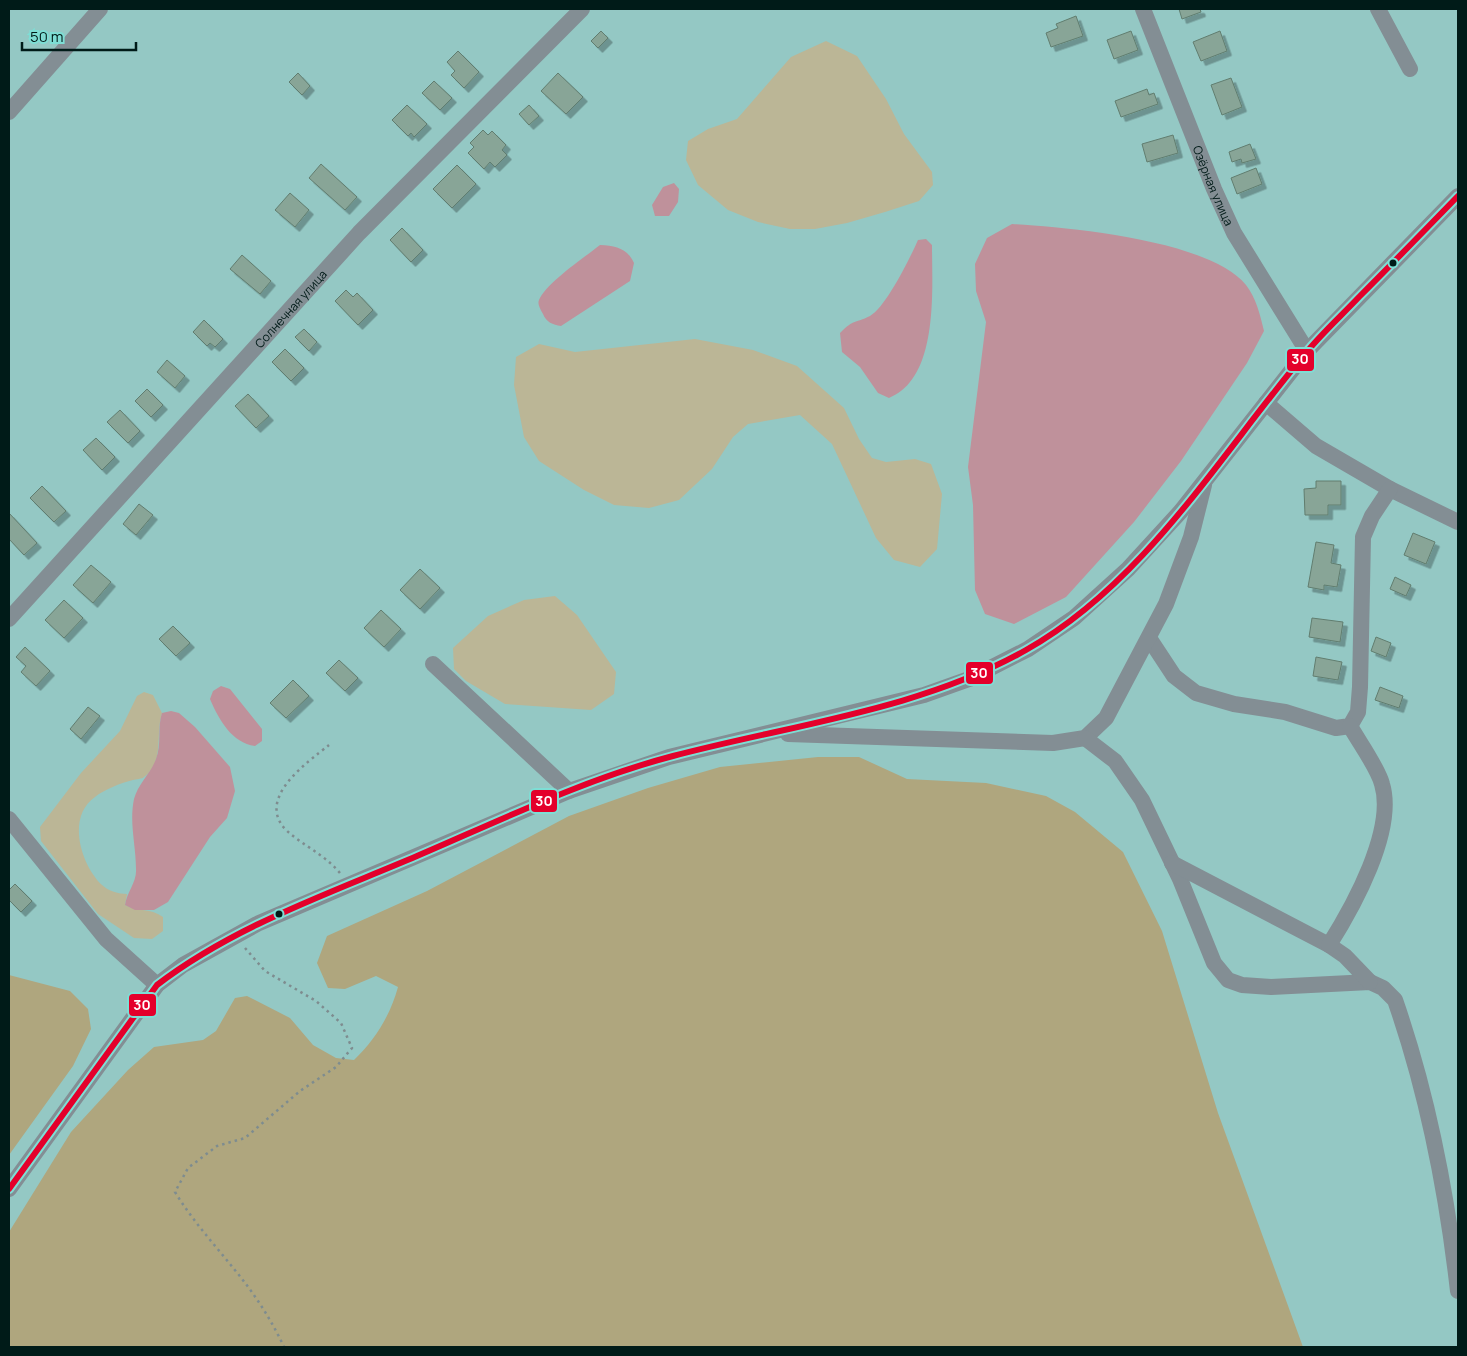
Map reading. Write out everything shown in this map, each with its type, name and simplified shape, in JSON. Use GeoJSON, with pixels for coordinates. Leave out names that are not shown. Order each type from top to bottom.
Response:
{"type":"FeatureCollection","features":[{"type":"Feature","properties":{"kind":"street"},"geometry":{"type":"LineString","coordinates":[[9,112],[100,9]]}},
{"type":"Feature","properties":{"kind":"street","name":"Солнечная улица"},"geometry":{"type":"LineString","coordinates":[[9,619],[360,233],[582,9]]}},
{"type":"Feature","properties":{"kind":"street","name":"Озёрная улица"},"geometry":{"type":"LineString","coordinates":[[1143,9],[1214,189],[1234,233],[1307,351]]}},
{"type":"Feature","properties":{"kind":"street"},"geometry":{"type":"LineString","coordinates":[[1378,9],[1410,70]]}},
{"type":"Feature","properties":{"kind":"street"},"geometry":{"type":"LineString","coordinates":[[9,1189],[157,986],[183,964],[257,924],[569,791],[669,757],[924,696],[969,679],[1028,649],[1074,618],[1128,569],[1180,511],[1307,351],[1458,196]]}},
{"type":"Feature","properties":{"kind":"street"},"geometry":{"type":"LineString","coordinates":[[1266,403],[1316,446],[1390,489],[1458,522]]}},
{"type":"Feature","properties":{"kind":"street"},"geometry":{"type":"LineString","coordinates":[[764,733],[1053,743],[1085,738],[1106,718],[1166,604],[1191,537],[1206,478]]}},
{"type":"Feature","properties":{"kind":"street"},"geometry":{"type":"LineString","coordinates":[[1350,726],[1358,712],[1360,687],[1363,537],[1372,516],[1390,489]]}},
{"type":"Feature","properties":{"kind":"street"},"geometry":{"type":"LineString","coordinates":[[1149,638],[1174,676],[1196,693],[1234,704],[1285,712],[1336,728],[1350,726]]}},
{"type":"Feature","properties":{"kind":"street"},"geometry":{"type":"LineString","coordinates":[[433,664],[569,791]]}},
{"type":"Feature","properties":{"kind":"street"},"geometry":{"type":"LineString","coordinates":[[1329,945],[1352,908],[1373,857],[1385,816],[1382,784],[1350,726]]}},
{"type":"Feature","properties":{"kind":"street"},"geometry":{"type":"LineString","coordinates":[[1085,738],[1115,761],[1142,800],[1172,862],[1214,963],[1228,980],[1242,985],[1272,987],[1370,982]]}},
{"type":"Feature","properties":{"kind":"street"},"geometry":{"type":"LineString","coordinates":[[9,819],[106,939],[157,986]]}},
{"type":"Feature","properties":{"kind":"street"},"geometry":{"type":"LineString","coordinates":[[1172,862],[1329,945],[1345,956],[1370,982],[1383,988],[1395,1000],[1430,1123],[1451,1230],[1458,1291]]}},
{"type":"Feature","properties":{"kind":"path"},"geometry":{"type":"LineString","coordinates":[[329,745],[291,776],[278,796],[278,816],[285,829],[332,864],[350,885]]}},
{"type":"Feature","properties":{"kind":"path"},"geometry":{"type":"LineString","coordinates":[[235,937],[265,971],[316,1001],[342,1023],[352,1048],[336,1067],[300,1091],[245,1138],[217,1146],[188,1168],[175,1192],[185,1210],[241,1278],[273,1324],[284,1347]]}},
{"type":"Feature","properties":{"kind":"shaded area"},"geometry":{"type":"Polygon","coordinates":[[[826,41],[857,56],[886,99],[904,134],[932,172],[933,185],[919,201],[847,223],[815,229],[790,229],[758,222],[728,210],[698,185],[686,160],[688,141],[708,129],[737,119],[791,57],[826,41]]]}},
{"type":"Feature","properties":{"kind":"shaded area"},"geometry":{"type":"Polygon","coordinates":[[[674,183],[679,189],[678,202],[669,216],[655,216],[652,205],[663,187],[674,183]]]}},
{"type":"Feature","properties":{"kind":"shaded area"},"geometry":{"type":"Polygon","coordinates":[[[1012,224],[1067,228],[1136,239],[1202,257],[1228,270],[1246,285],[1255,301],[1264,331],[1247,363],[1181,461],[1134,522],[1066,597],[1014,624],[985,614],[975,590],[973,505],[968,467],[986,322],[976,291],[975,264],[987,238],[1012,224]]]}},
{"type":"Feature","properties":{"kind":"shaded area"},"geometry":{"type":"Polygon","coordinates":[[[926,239],[932,245],[932,308],[925,353],[917,372],[905,388],[889,398],[878,393],[860,367],[842,352],[840,333],[852,323],[870,316],[876,311],[890,293],[918,240],[926,239]]]}},
{"type":"Feature","properties":{"kind":"shaded area"},"geometry":{"type":"Polygon","coordinates":[[[600,245],[616,247],[628,254],[634,263],[630,281],[561,326],[550,323],[544,317],[539,305],[539,300],[543,293],[557,278],[600,245]]]}},
{"type":"Feature","properties":{"kind":"shaded area"},"geometry":{"type":"Polygon","coordinates":[[[695,339],[753,350],[797,366],[844,408],[859,439],[872,458],[886,462],[915,459],[931,464],[942,494],[937,549],[920,567],[894,560],[876,538],[832,444],[800,415],[748,424],[733,437],[712,469],[679,500],[649,508],[614,505],[584,490],[539,461],[524,437],[514,385],[516,357],[539,344],[575,352],[695,339]]]}},
{"type":"Feature","properties":{"kind":"shaded area"},"geometry":{"type":"Polygon","coordinates":[[[555,596],[577,615],[616,672],[614,694],[591,710],[505,704],[466,681],[454,669],[453,648],[488,616],[524,600],[555,596]]]}},
{"type":"Feature","properties":{"kind":"shaded area"},"geometry":{"type":"Polygon","coordinates":[[[221,686],[230,689],[262,729],[262,741],[255,746],[247,744],[233,735],[218,715],[210,699],[213,691],[221,686]]]}},
{"type":"Feature","properties":{"kind":"shaded area"},"geometry":{"type":"Polygon","coordinates":[[[144,692],[153,695],[162,713],[155,763],[151,771],[143,778],[128,781],[103,791],[95,797],[86,806],[81,816],[79,828],[83,854],[94,876],[102,885],[114,892],[127,894],[125,905],[135,909],[154,912],[163,917],[163,931],[152,939],[134,938],[98,914],[41,841],[40,827],[81,773],[120,731],[137,696],[144,692]]]}},
{"type":"Feature","properties":{"kind":"shaded area"},"geometry":{"type":"Polygon","coordinates":[[[171,711],[179,713],[195,727],[230,767],[235,791],[227,818],[210,837],[168,902],[154,910],[135,910],[125,905],[136,874],[132,817],[134,799],[138,788],[151,769],[158,753],[162,713],[171,711]]]}},
{"type":"Feature","properties":{"kind":"shaded area"},"geometry":{"type":"Polygon","coordinates":[[[818,757],[859,757],[907,779],[986,783],[1046,796],[1075,812],[1123,852],[1162,931],[1218,1113],[1303,1347],[9,1347],[9,1232],[71,1132],[128,1070],[154,1047],[203,1040],[216,1031],[235,998],[247,996],[290,1018],[313,1045],[336,1058],[354,1060],[381,1027],[391,1008],[398,987],[376,976],[345,989],[328,988],[317,963],[327,936],[427,891],[569,816],[648,788],[720,767],[818,757]]]}},
{"type":"Feature","properties":{"kind":"shaded area"},"geometry":{"type":"Polygon","coordinates":[[[9,975],[70,991],[88,1009],[91,1029],[73,1066],[9,1155],[9,975]]]}},
{"type":"Feature","properties":{"kind":"building"},"geometry":{"type":"Polygon","coordinates":[[[1179,9],[1200,9],[1201,12],[1182,19],[1179,9]]]}},
{"type":"Feature","properties":{"kind":"building"},"geometry":{"type":"Polygon","coordinates":[[[1076,16],[1083,36],[1051,47],[1046,33],[1058,28],[1056,24],[1076,16]]]}},
{"type":"Feature","properties":{"kind":"building"},"geometry":{"type":"Polygon","coordinates":[[[601,31],[608,38],[598,48],[591,41],[601,31]]]}},
{"type":"Feature","properties":{"kind":"building"},"geometry":{"type":"Polygon","coordinates":[[[1131,31],[1138,50],[1114,59],[1107,40],[1131,31]]]}},
{"type":"Feature","properties":{"kind":"building"},"geometry":{"type":"Polygon","coordinates":[[[1220,31],[1227,51],[1201,61],[1193,42],[1220,31]]]}},
{"type":"Feature","properties":{"kind":"building"},"geometry":{"type":"Polygon","coordinates":[[[458,51],[479,72],[464,88],[451,75],[455,71],[447,62],[458,51]]]}},
{"type":"Feature","properties":{"kind":"building"},"geometry":{"type":"Polygon","coordinates":[[[298,73],[310,86],[302,95],[289,82],[298,73]]]}},
{"type":"Feature","properties":{"kind":"building"},"geometry":{"type":"Polygon","coordinates":[[[558,73],[583,97],[566,114],[541,91],[558,73]]]}},
{"type":"Feature","properties":{"kind":"building"},"geometry":{"type":"Polygon","coordinates":[[[1231,78],[1242,107],[1222,115],[1211,85],[1231,78]]]}},
{"type":"Feature","properties":{"kind":"building"},"geometry":{"type":"Polygon","coordinates":[[[434,81],[452,98],[440,110],[422,93],[434,81]]]}},
{"type":"Feature","properties":{"kind":"building"},"geometry":{"type":"Polygon","coordinates":[[[1147,89],[1149,95],[1154,93],[1158,104],[1121,117],[1115,101],[1147,89]]]}},
{"type":"Feature","properties":{"kind":"building"},"geometry":{"type":"Polygon","coordinates":[[[407,105],[427,124],[414,137],[411,133],[408,136],[392,120],[407,105]]]}},
{"type":"Feature","properties":{"kind":"building"},"geometry":{"type":"Polygon","coordinates":[[[529,105],[539,116],[529,125],[519,114],[529,105]]]}},
{"type":"Feature","properties":{"kind":"building"},"geometry":{"type":"Polygon","coordinates":[[[483,130],[488,135],[492,131],[506,145],[502,150],[507,155],[495,167],[490,162],[484,169],[468,153],[474,147],[470,143],[483,130]]]}},
{"type":"Feature","properties":{"kind":"building"},"geometry":{"type":"Polygon","coordinates":[[[1173,135],[1178,153],[1147,162],[1142,144],[1173,135]]]}},
{"type":"Feature","properties":{"kind":"building"},"geometry":{"type":"Polygon","coordinates":[[[1250,144],[1256,159],[1242,163],[1241,159],[1232,162],[1229,152],[1250,144]]]}},
{"type":"Feature","properties":{"kind":"building"},"geometry":{"type":"Polygon","coordinates":[[[321,164],[357,197],[345,210],[309,178],[321,164]]]}},
{"type":"Feature","properties":{"kind":"building"},"geometry":{"type":"Polygon","coordinates":[[[457,165],[476,184],[452,208],[433,189],[457,165]]]}},
{"type":"Feature","properties":{"kind":"building"},"geometry":{"type":"Polygon","coordinates":[[[1256,168],[1262,184],[1237,194],[1231,178],[1256,168]]]}},
{"type":"Feature","properties":{"kind":"building"},"geometry":{"type":"Polygon","coordinates":[[[290,193],[309,210],[295,227],[275,210],[290,193]]]}},
{"type":"Feature","properties":{"kind":"building"},"geometry":{"type":"Polygon","coordinates":[[[402,228],[423,250],[411,262],[390,240],[402,228]]]}},
{"type":"Feature","properties":{"kind":"building"},"geometry":{"type":"Polygon","coordinates":[[[242,255],[271,281],[260,294],[230,269],[242,255]]]}},
{"type":"Feature","properties":{"kind":"building"},"geometry":{"type":"Polygon","coordinates":[[[346,290],[353,297],[357,293],[373,310],[358,325],[335,301],[346,290]]]}},
{"type":"Feature","properties":{"kind":"building"},"geometry":{"type":"Polygon","coordinates":[[[204,320],[223,339],[215,347],[210,343],[207,346],[193,332],[204,320]]]}},
{"type":"Feature","properties":{"kind":"building"},"geometry":{"type":"Polygon","coordinates":[[[304,329],[317,342],[309,351],[295,337],[304,329]]]}},
{"type":"Feature","properties":{"kind":"building"},"geometry":{"type":"Polygon","coordinates":[[[285,349],[304,368],[291,381],[272,362],[285,349]]]}},
{"type":"Feature","properties":{"kind":"building"},"geometry":{"type":"Polygon","coordinates":[[[167,360],[185,376],[175,388],[157,372],[167,360]]]}},
{"type":"Feature","properties":{"kind":"building"},"geometry":{"type":"Polygon","coordinates":[[[147,389],[163,405],[151,417],[135,401],[147,389]]]}},
{"type":"Feature","properties":{"kind":"building"},"geometry":{"type":"Polygon","coordinates":[[[248,394],[269,416],[256,428],[235,406],[248,394]]]}},
{"type":"Feature","properties":{"kind":"building"},"geometry":{"type":"Polygon","coordinates":[[[120,410],[140,431],[128,443],[107,422],[120,410]]]}},
{"type":"Feature","properties":{"kind":"building"},"geometry":{"type":"Polygon","coordinates":[[[96,438],[115,457],[102,470],[83,450],[96,438]]]}},
{"type":"Feature","properties":{"kind":"building"},"geometry":{"type":"Polygon","coordinates":[[[1316,481],[1341,481],[1341,505],[1328,505],[1328,515],[1305,515],[1304,489],[1316,488],[1316,481]]]}},
{"type":"Feature","properties":{"kind":"building"},"geometry":{"type":"Polygon","coordinates":[[[42,486],[66,511],[54,522],[30,498],[42,486]]]}},
{"type":"Feature","properties":{"kind":"building"},"geometry":{"type":"Polygon","coordinates":[[[139,504],[153,515],[136,535],[123,524],[139,504]]]}},
{"type":"Feature","properties":{"kind":"building"},"geometry":{"type":"Polygon","coordinates":[[[9,513],[37,543],[24,555],[9,539],[9,513]]]}},
{"type":"Feature","properties":{"kind":"building"},"geometry":{"type":"Polygon","coordinates":[[[1413,533],[1435,542],[1426,564],[1404,555],[1413,533]]]}},
{"type":"Feature","properties":{"kind":"building"},"geometry":{"type":"Polygon","coordinates":[[[1316,542],[1334,545],[1331,563],[1341,565],[1337,587],[1324,585],[1324,590],[1308,587],[1316,542]]]}},
{"type":"Feature","properties":{"kind":"building"},"geometry":{"type":"Polygon","coordinates":[[[91,565],[111,582],[93,603],[73,585],[91,565]]]}},
{"type":"Feature","properties":{"kind":"building"},"geometry":{"type":"Polygon","coordinates":[[[420,569],[440,588],[420,609],[400,590],[420,569]]]}},
{"type":"Feature","properties":{"kind":"building"},"geometry":{"type":"Polygon","coordinates":[[[1395,577],[1411,585],[1406,596],[1390,589],[1395,577]]]}},
{"type":"Feature","properties":{"kind":"building"},"geometry":{"type":"Polygon","coordinates":[[[64,600],[83,618],[64,638],[45,620],[64,600]]]}},
{"type":"Feature","properties":{"kind":"building"},"geometry":{"type":"Polygon","coordinates":[[[381,610],[401,629],[384,647],[364,628],[381,610]]]}},
{"type":"Feature","properties":{"kind":"building"},"geometry":{"type":"Polygon","coordinates":[[[1312,618],[1343,622],[1340,642],[1309,637],[1312,618]]]}},
{"type":"Feature","properties":{"kind":"building"},"geometry":{"type":"Polygon","coordinates":[[[173,626],[190,643],[176,656],[159,639],[173,626]]]}},
{"type":"Feature","properties":{"kind":"building"},"geometry":{"type":"Polygon","coordinates":[[[1376,637],[1391,643],[1386,657],[1371,651],[1376,637]]]}},
{"type":"Feature","properties":{"kind":"building"},"geometry":{"type":"Polygon","coordinates":[[[25,647],[50,671],[36,686],[21,672],[26,666],[16,657],[25,647]]]}},
{"type":"Feature","properties":{"kind":"building"},"geometry":{"type":"Polygon","coordinates":[[[1316,657],[1342,662],[1338,680],[1313,676],[1316,657]]]}},
{"type":"Feature","properties":{"kind":"building"},"geometry":{"type":"Polygon","coordinates":[[[339,660],[358,678],[345,691],[326,673],[339,660]]]}},
{"type":"Feature","properties":{"kind":"building"},"geometry":{"type":"Polygon","coordinates":[[[293,680],[309,696],[286,718],[270,703],[293,680]]]}},
{"type":"Feature","properties":{"kind":"building"},"geometry":{"type":"Polygon","coordinates":[[[1380,687],[1403,696],[1399,708],[1375,700],[1380,687]]]}},
{"type":"Feature","properties":{"kind":"building"},"geometry":{"type":"Polygon","coordinates":[[[88,707],[100,716],[81,739],[70,729],[88,707]]]}},
{"type":"Feature","properties":{"kind":"building"},"geometry":{"type":"Polygon","coordinates":[[[15,884],[32,901],[21,912],[9,900],[9,890],[15,884]]]}},
{"type":"Feature","properties":{"kind":"transit line","name":"30"},"geometry":{"type":"LineString","coordinates":[[9,1189],[157,985],[218,945],[316,898],[575,788],[640,765],[673,756],[854,714],[943,688],[985,671],[1026,650],[1068,622],[1107,590],[1144,554],[1178,515],[1311,347],[1458,196]]}}]}
